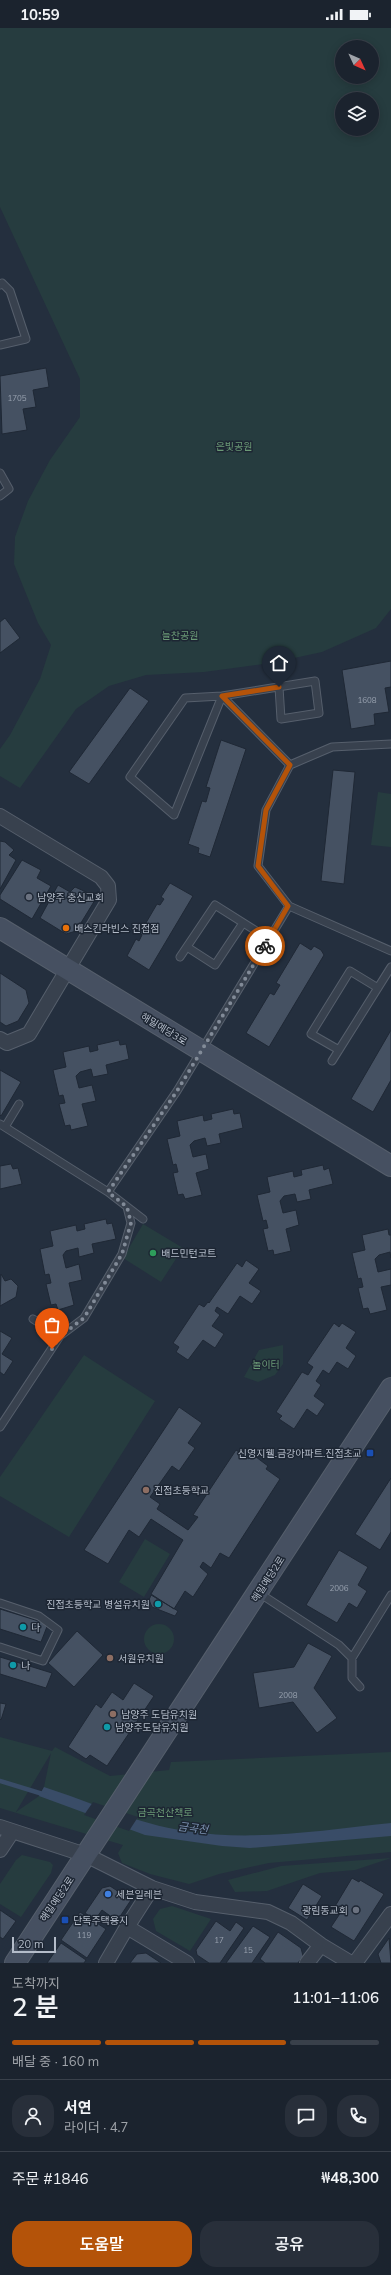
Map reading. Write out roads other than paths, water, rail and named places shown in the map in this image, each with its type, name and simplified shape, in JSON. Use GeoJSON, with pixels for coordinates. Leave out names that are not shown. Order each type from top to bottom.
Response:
{"type":"FeatureCollection","features":[{"type":"Feature","properties":{"kind":"street"},"geometry":{"type":"LineString","coordinates":[[0,816],[101,877],[108,886],[109,900],[29,1034],[6,1043],[0,1039]]}},
{"type":"Feature","properties":{"kind":"street","name":"해밀예당3로"},"geometry":{"type":"LineString","coordinates":[[0,928],[68,971],[391,1166]]}},
{"type":"Feature","properties":{"kind":"street","name":"해밀예당2로"},"geometry":{"type":"LineString","coordinates":[[15,1963],[259,1593],[391,1388]]}},
{"type":"Feature","properties":{"kind":"street"},"geometry":{"type":"LineString","coordinates":[[0,1850],[6,1829],[86,1855],[152,1888],[195,1902],[268,1912],[291,1923],[321,1945],[351,1963]]}},
{"type":"Feature","properties":{"kind":"street"},"geometry":{"type":"LineString","coordinates":[[106,1963],[152,1888]]}},
{"type":"Feature","properties":{"kind":"street"},"geometry":{"type":"LineString","coordinates":[[355,1963],[391,1914]]}},
{"type":"Feature","properties":{"kind":"street"},"geometry":{"type":"LineString","coordinates":[[127,1927],[187,1963]]}},
{"type":"Feature","properties":{"kind":"street"},"geometry":{"type":"LineString","coordinates":[[308,1963],[321,1945]]}},
{"type":"Feature","properties":{"kind":"lane"},"geometry":{"type":"LineString","coordinates":[[0,284],[2,283],[10,291],[26,339],[0,345]]}},
{"type":"Feature","properties":{"kind":"lane"},"geometry":{"type":"LineString","coordinates":[[0,473],[9,489],[0,496]]}},
{"type":"Feature","properties":{"kind":"lane"},"geometry":{"type":"LineString","coordinates":[[222,696],[174,815],[130,777],[185,698],[222,696],[315,681],[318,712],[281,719],[279,687]]}},
{"type":"Feature","properties":{"kind":"lane"},"geometry":{"type":"LineString","coordinates":[[222,696],[290,765]]}},
{"type":"Feature","properties":{"kind":"lane"},"geometry":{"type":"LineString","coordinates":[[391,744],[332,747],[290,765],[266,810],[258,866],[288,906],[391,951]]}},
{"type":"Feature","properties":{"kind":"lane"},"geometry":{"type":"LineString","coordinates":[[180,957],[214,905],[269,939]]}},
{"type":"Feature","properties":{"kind":"lane"},"geometry":{"type":"LineString","coordinates":[[108,1192],[201,1051],[288,906]]}},
{"type":"Feature","properties":{"kind":"lane"},"geometry":{"type":"LineString","coordinates":[[187,947],[215,965],[243,923]]}},
{"type":"Feature","properties":{"kind":"lane"},"geometry":{"type":"LineString","coordinates":[[332,1062],[391,967]]}},
{"type":"Feature","properties":{"kind":"lane"},"geometry":{"type":"LineString","coordinates":[[339,1050],[310,1034],[350,971],[378,988]]}},
{"type":"Feature","properties":{"kind":"lane"},"geometry":{"type":"LineString","coordinates":[[19,1104],[3,1125],[108,1192],[143,1219]]}},
{"type":"Feature","properties":{"kind":"lane"},"geometry":{"type":"LineString","coordinates":[[0,1427],[60,1336],[84,1318],[122,1254],[131,1223],[127,1207]]}},
{"type":"Feature","properties":{"kind":"lane"},"geometry":{"type":"LineString","coordinates":[[33,1319],[60,1336]]}},
{"type":"Feature","properties":{"kind":"lane"},"geometry":{"type":"LineString","coordinates":[[259,1593],[339,1645],[352,1658]]}},
{"type":"Feature","properties":{"kind":"lane"},"geometry":{"type":"LineString","coordinates":[[360,1688],[352,1678],[352,1658],[391,1595]]}},
{"type":"Feature","properties":{"kind":"lane"},"geometry":{"type":"LineString","coordinates":[[0,1603],[39,1616],[58,1630],[43,1661],[0,1647]]}},
{"type":"Feature","properties":{"kind":"water","name":"금곡천"},"geometry":{"type":"Polygon","coordinates":[[[44,1787],[132,1818],[168,1828],[186,1831],[212,1834],[263,1835],[314,1832],[391,1823],[391,1836],[250,1848],[222,1846],[145,1835],[39,1796],[44,1787]]]}},
{"type":"Feature","properties":{"kind":"waterway","name":"금곡천"},"geometry":{"type":"LineString","coordinates":[[0,1781],[46,1795]]}},
{"type":"Feature","properties":{"kind":"place","name":"남양주 충신교회"},"geometry":{"type":"Point","coordinates":[29,897]}},
{"type":"Feature","properties":{"kind":"place","name":"배스킨라빈스 진접점"},"geometry":{"type":"Point","coordinates":[66,928]}},
{"type":"Feature","properties":{"kind":"place","name":"배드민턴코트"},"geometry":{"type":"Point","coordinates":[153,1253]}},
{"type":"Feature","properties":{"kind":"place","name":"신영지웰.금강아파트.진접초교"},"geometry":{"type":"Point","coordinates":[370,1453]}},
{"type":"Feature","properties":{"kind":"place","name":"진접초등학교"},"geometry":{"type":"Point","coordinates":[146,1490]}},
{"type":"Feature","properties":{"kind":"place","name":"진접초등학교 병설유치원"},"geometry":{"type":"Point","coordinates":[158,1604]}},
{"type":"Feature","properties":{"kind":"place","name":"다"},"geometry":{"type":"Point","coordinates":[23,1627]}},
{"type":"Feature","properties":{"kind":"place","name":"서원유치원"},"geometry":{"type":"Point","coordinates":[110,1658]}},
{"type":"Feature","properties":{"kind":"place","name":"나"},"geometry":{"type":"Point","coordinates":[13,1665]}},
{"type":"Feature","properties":{"kind":"place","name":"남양주 도담유치원"},"geometry":{"type":"Point","coordinates":[113,1714]}},
{"type":"Feature","properties":{"kind":"place","name":"남양주도담유치원"},"geometry":{"type":"Point","coordinates":[107,1727]}},
{"type":"Feature","properties":{"kind":"place","name":"세븐일레븐"},"geometry":{"type":"Point","coordinates":[108,1894]}},
{"type":"Feature","properties":{"kind":"place","name":"광림동교회"},"geometry":{"type":"Point","coordinates":[356,1910]}},
{"type":"Feature","properties":{"kind":"place","name":"단독주택용지"},"geometry":{"type":"Point","coordinates":[65,1920]}},
{"type":"Feature","properties":{"kind":"park label","name":"은빛공원"},"geometry":{"type":"Point","coordinates":[234,446]}},
{"type":"Feature","properties":{"kind":"park label","name":"늘찬공원"},"geometry":{"type":"Point","coordinates":[180,635]}},
{"type":"Feature","properties":{"kind":"park label","name":"놀이터"},"geometry":{"type":"Point","coordinates":[266,1364]}},
{"type":"Feature","properties":{"kind":"park label","name":"금곡천산책로"},"geometry":{"type":"Point","coordinates":[165,1812]}}]}
